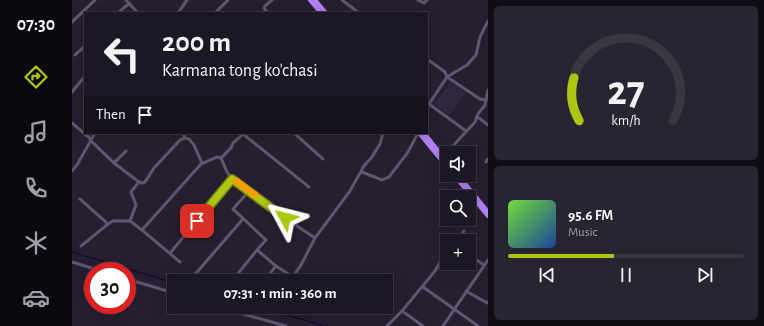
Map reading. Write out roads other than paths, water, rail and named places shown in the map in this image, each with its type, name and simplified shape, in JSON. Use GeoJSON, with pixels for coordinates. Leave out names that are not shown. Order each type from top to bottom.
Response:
{"type":"FeatureCollection","features":[{"type":"Feature","properties":{"kind":"highway"},"geometry":{"type":"LineString","coordinates":[[310,0],[317,2],[325,12]]}},
{"type":"Feature","properties":{"kind":"highway"},"geometry":{"type":"LineString","coordinates":[[317,2],[321,12]]}},
{"type":"Feature","properties":{"kind":"highway"},"geometry":{"type":"LineString","coordinates":[[419,134],[440,159]]}},
{"type":"Feature","properties":{"kind":"highway"},"geometry":{"type":"LineString","coordinates":[[425,134],[440,153]]}},
{"type":"Feature","properties":{"kind":"highway"},"geometry":{"type":"LineString","coordinates":[[460,182],[488,216]]}},
{"type":"Feature","properties":{"kind":"highway"},"geometry":{"type":"LineString","coordinates":[[464,182],[488,212]]}},
{"type":"Feature","properties":{"kind":"street"},"geometry":{"type":"LineString","coordinates":[[72,22],[95,0]]}},
{"type":"Feature","properties":{"kind":"street"},"geometry":{"type":"LineString","coordinates":[[126,0],[137,12]]}},
{"type":"Feature","properties":{"kind":"street"},"geometry":{"type":"LineString","coordinates":[[179,12],[187,0]]}},
{"type":"Feature","properties":{"kind":"street"},"geometry":{"type":"LineString","coordinates":[[216,12],[228,0]]}},
{"type":"Feature","properties":{"kind":"street"},"geometry":{"type":"LineString","coordinates":[[267,12],[264,8],[272,0]]}},
{"type":"Feature","properties":{"kind":"street"},"geometry":{"type":"LineString","coordinates":[[342,0],[358,12]]}},
{"type":"Feature","properties":{"kind":"street"},"geometry":{"type":"LineString","coordinates":[[418,0],[424,3],[427,0]]}},
{"type":"Feature","properties":{"kind":"street"},"geometry":{"type":"LineString","coordinates":[[119,12],[130,4]]}},
{"type":"Feature","properties":{"kind":"street"},"geometry":{"type":"LineString","coordinates":[[466,131],[428,105],[447,77],[467,65],[476,55],[480,37],[488,21]]}},
{"type":"Feature","properties":{"kind":"street"},"geometry":{"type":"LineString","coordinates":[[75,55],[84,47]]}},
{"type":"Feature","properties":{"kind":"street"},"geometry":{"type":"LineString","coordinates":[[428,60],[446,72],[447,77],[480,99],[485,100]]}},
{"type":"Feature","properties":{"kind":"street"},"geometry":{"type":"LineString","coordinates":[[72,92],[84,77]]}},
{"type":"Feature","properties":{"kind":"street"},"geometry":{"type":"LineString","coordinates":[[453,146],[474,122],[484,105],[488,92]]}},
{"type":"Feature","properties":{"kind":"street"},"geometry":{"type":"LineString","coordinates":[[476,118],[479,118],[488,125]]}},
{"type":"Feature","properties":{"kind":"street"},"geometry":{"type":"LineString","coordinates":[[72,123],[84,134]]}},
{"type":"Feature","properties":{"kind":"street"},"geometry":{"type":"LineString","coordinates":[[84,134],[114,163],[142,183],[145,182],[154,168],[180,140],[185,138]]}},
{"type":"Feature","properties":{"kind":"street"},"geometry":{"type":"LineString","coordinates":[[72,171],[94,134]]}},
{"type":"Feature","properties":{"kind":"street"},"geometry":{"type":"LineString","coordinates":[[183,134],[185,138],[189,139],[194,145],[202,163]]}},
{"type":"Feature","properties":{"kind":"street"},"geometry":{"type":"LineString","coordinates":[[142,230],[202,163],[217,157],[221,158],[231,148],[233,143],[244,134],[309,187]]}},
{"type":"Feature","properties":{"kind":"street"},"geometry":{"type":"LineString","coordinates":[[295,134],[323,159]]}},
{"type":"Feature","properties":{"kind":"street"},"geometry":{"type":"LineString","coordinates":[[295,274],[315,238],[350,191],[356,178],[372,157],[380,144],[383,134]]}},
{"type":"Feature","properties":{"kind":"street"},"geometry":{"type":"LineString","coordinates":[[361,172],[382,180],[386,180],[408,152],[417,134]]}},
{"type":"Feature","properties":{"kind":"street"},"geometry":{"type":"LineString","coordinates":[[114,163],[126,150]]}},
{"type":"Feature","properties":{"kind":"street"},"geometry":{"type":"LineString","coordinates":[[221,158],[232,179],[315,238]]}},
{"type":"Feature","properties":{"kind":"street"},"geometry":{"type":"LineString","coordinates":[[170,254],[232,179]]}},
{"type":"Feature","properties":{"kind":"street"},"geometry":{"type":"LineString","coordinates":[[130,221],[136,205],[131,192],[139,182]]}},
{"type":"Feature","properties":{"kind":"street"},"geometry":{"type":"LineString","coordinates":[[238,274],[266,240],[233,209],[249,191]]}},
{"type":"Feature","properties":{"kind":"street"},"geometry":{"type":"LineString","coordinates":[[80,199],[108,224]]}},
{"type":"Feature","properties":{"kind":"street"},"geometry":{"type":"LineString","coordinates":[[195,274],[243,219]]}},
{"type":"Feature","properties":{"kind":"street"},"geometry":{"type":"LineString","coordinates":[[81,246],[112,220],[130,221],[180,262]]}},
{"type":"Feature","properties":{"kind":"street"},"geometry":{"type":"LineString","coordinates":[[257,250],[288,274]]}},
{"type":"Feature","properties":{"kind":"street"},"geometry":{"type":"LineString","coordinates":[[476,260],[484,265]]}},
{"type":"Feature","properties":{"kind":"street"},"geometry":{"type":"LineString","coordinates":[[443,326],[488,260]]}},
{"type":"Feature","properties":{"kind":"street"},"geometry":{"type":"LineString","coordinates":[[72,262],[84,266]]}},
{"type":"Feature","properties":{"kind":"street"},"geometry":{"type":"LineString","coordinates":[[387,326],[423,287],[440,262]]}},
{"type":"Feature","properties":{"kind":"street"},"geometry":{"type":"LineString","coordinates":[[270,274],[276,266]]}},
{"type":"Feature","properties":{"kind":"street"},"geometry":{"type":"LineString","coordinates":[[136,282],[167,291]]}},
{"type":"Feature","properties":{"kind":"street"},"geometry":{"type":"LineString","coordinates":[[423,287],[478,326]]}},
{"type":"Feature","properties":{"kind":"street"},"geometry":{"type":"LineString","coordinates":[[466,291],[486,303],[488,302]]}},
{"type":"Feature","properties":{"kind":"street"},"geometry":{"type":"LineString","coordinates":[[402,311],[423,326]]}},
{"type":"Feature","properties":{"kind":"street"},"geometry":{"type":"LineString","coordinates":[[243,314],[286,326]]}},
{"type":"Feature","properties":{"kind":"waterway"},"geometry":{"type":"LineString","coordinates":[[72,252],[167,281]]}},
{"type":"Feature","properties":{"kind":"waterway"},"geometry":{"type":"LineString","coordinates":[[283,314],[325,326]]}}]}
